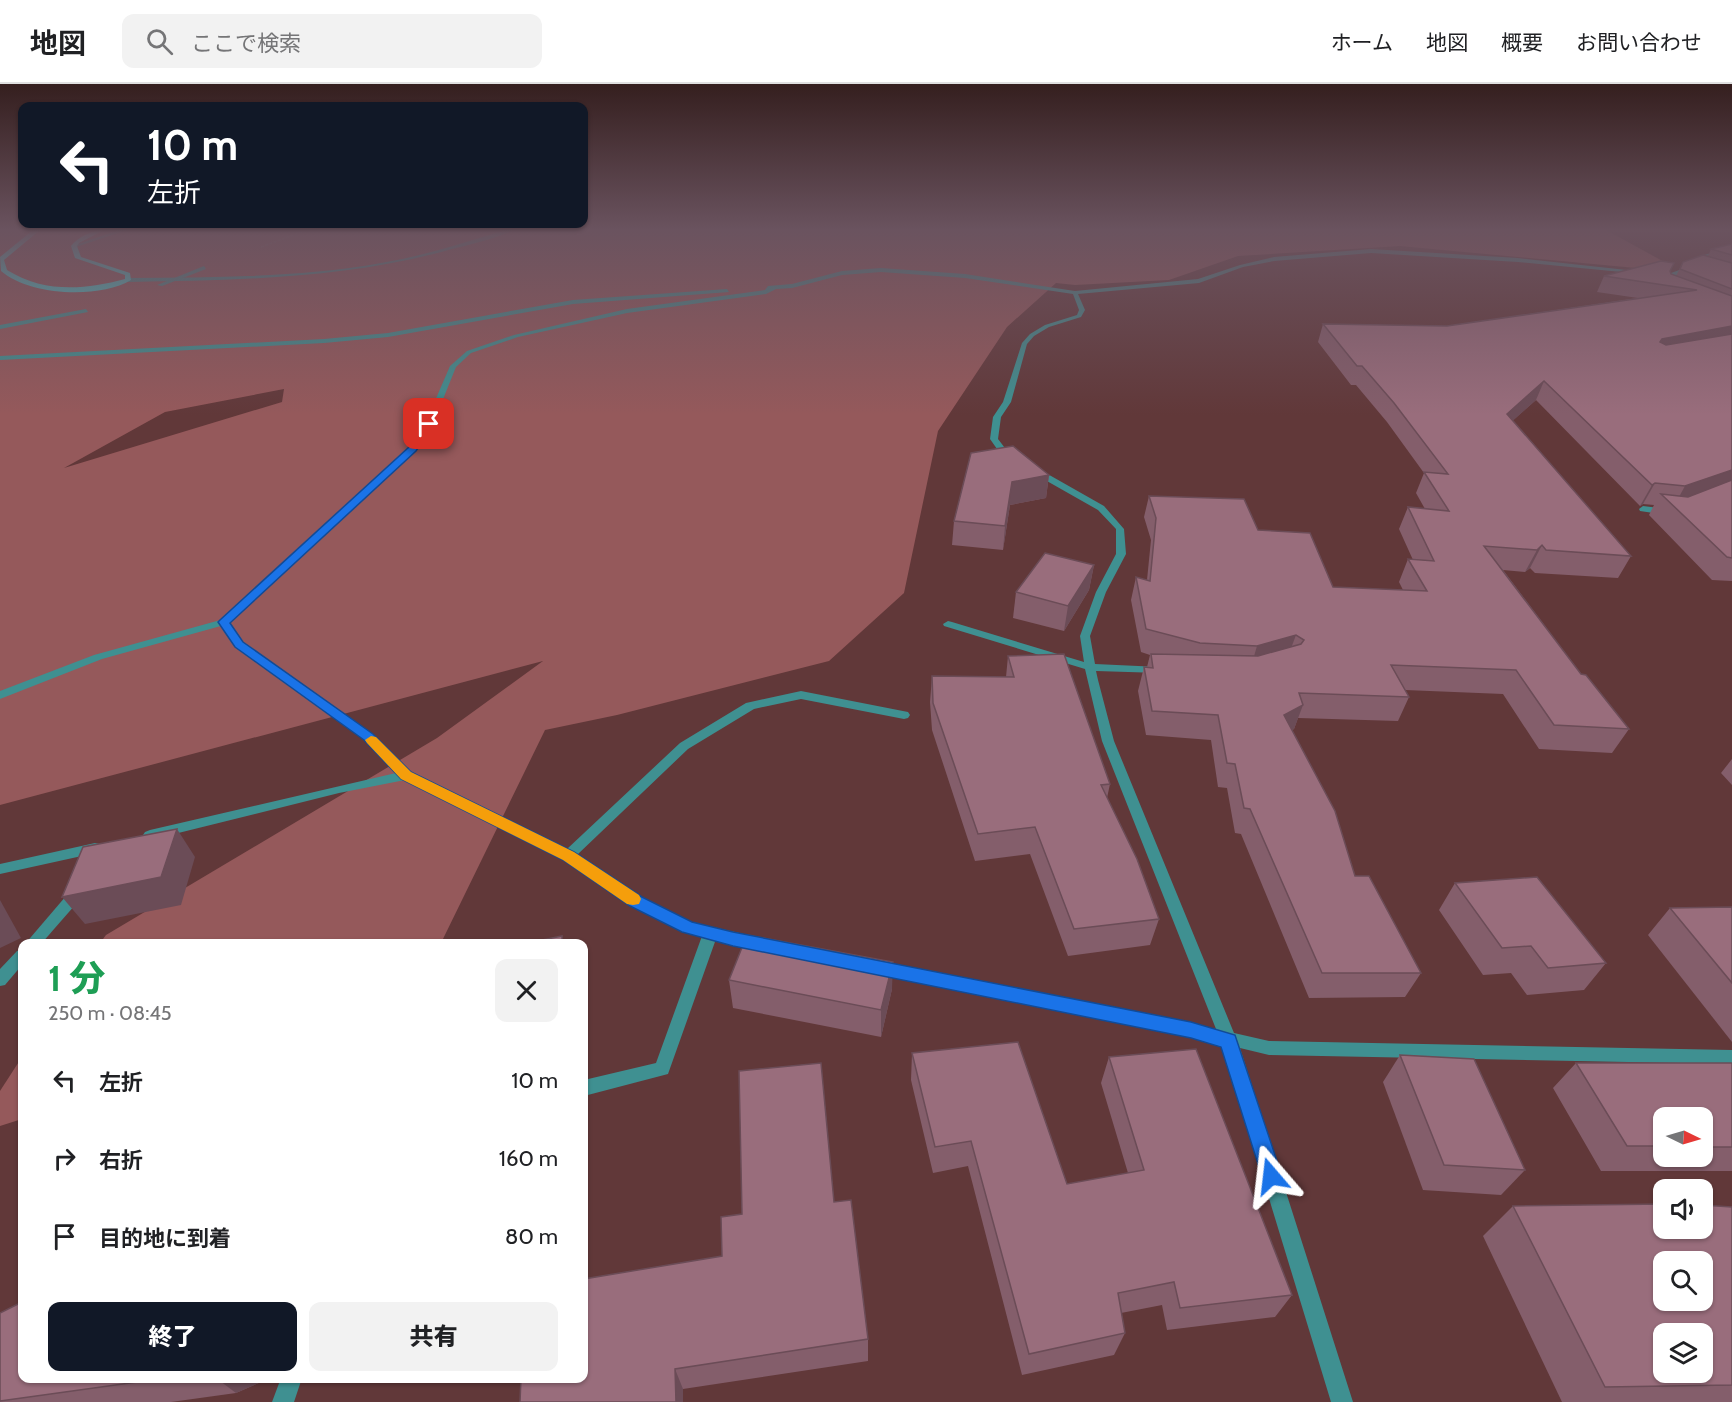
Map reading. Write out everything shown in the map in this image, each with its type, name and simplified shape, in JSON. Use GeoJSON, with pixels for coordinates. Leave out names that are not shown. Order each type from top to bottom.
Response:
{"type":"FeatureCollection","features":[{"type":"Feature","properties":{"kind":"street"},"geometry":{"type":"LineString","coordinates":[[0,358],[335,340],[388,334],[573,302],[707,292]]}},
{"type":"Feature","properties":{"kind":"street"},"geometry":{"type":"LineString","coordinates":[[0,695],[98,657],[224,622],[413,449],[429,424],[453,366],[468,352],[498,341],[578,321],[665,304],[767,292]]}},
{"type":"Feature","properties":{"kind":"street"},"geometry":{"type":"LineString","coordinates":[[1065,292],[1090,292]]}},
{"type":"Feature","properties":{"kind":"street"},"geometry":{"type":"LineString","coordinates":[[1075,293],[1082,310],[1079,316],[1047,326],[1032,335],[1024,344],[1007,402],[997,417],[994,440],[1005,454],[1101,508],[1120,529],[1121,554],[1101,592],[1085,636],[1090,668],[1108,741],[1229,1041],[1342,1402]]}},
{"type":"Feature","properties":{"kind":"street"},"geometry":{"type":"LineString","coordinates":[[0,327],[86,311]]}},
{"type":"Feature","properties":{"kind":"street"},"geometry":{"type":"LineString","coordinates":[[1643,509],[1674,513],[1680,511]]}},
{"type":"Feature","properties":{"kind":"street"},"geometry":{"type":"LineString","coordinates":[[224,622],[239,645],[368,737],[406,775],[568,856],[636,901],[688,927],[710,934],[780,948]]}},
{"type":"Feature","properties":{"kind":"street"},"geometry":{"type":"LineString","coordinates":[[948,624],[1090,668],[1171,670]]}},
{"type":"Feature","properties":{"kind":"street"},"geometry":{"type":"LineString","coordinates":[[568,856],[684,746],[750,706],[801,695],[904,715]]}},
{"type":"Feature","properties":{"kind":"street"},"geometry":{"type":"LineString","coordinates":[[132,839],[406,775]]}},
{"type":"Feature","properties":{"kind":"street"},"geometry":{"type":"LineString","coordinates":[[0,869],[111,844]]}},
{"type":"Feature","properties":{"kind":"street"},"geometry":{"type":"LineString","coordinates":[[36,939],[84,884]]}},
{"type":"Feature","properties":{"kind":"street"},"geometry":{"type":"LineString","coordinates":[[588,1087],[662,1069],[710,934]]}},
{"type":"Feature","properties":{"kind":"street"},"geometry":{"type":"LineString","coordinates":[[0,980],[18,960]]}},
{"type":"Feature","properties":{"kind":"street"},"geometry":{"type":"LineString","coordinates":[[863,965],[1191,1030],[1229,1041],[1269,1048],[1732,1057]]}},
{"type":"Feature","properties":{"kind":"street"},"geometry":{"type":"LineString","coordinates":[[284,1402],[290,1383]]}},
{"type":"Feature","properties":{"kind":"shaded area"},"geometry":{"type":"Polygon","coordinates":[[[0,292],[1047,292],[1007,327],[938,431],[904,593],[829,661],[617,715],[545,730],[443,939],[103,939],[106,935],[437,738],[543,661],[0,805],[0,292]],[[284,389],[165,412],[64,468],[282,402],[284,389]]]}},
{"type":"Feature","properties":{"kind":"shaded area"},"geometry":{"type":"Polygon","coordinates":[[[18,1063],[18,1120],[0,1126],[0,1091],[18,1063]]]}},
{"type":"Feature","properties":{"kind":"building"},"geometry":{"type":"Polygon","coordinates":[[[1687,292],[1720,292],[1732,296],[1732,326],[1662,339],[1660,342],[1666,345],[1732,334],[1732,470],[1685,486],[1655,483],[1652,485],[1544,381],[1507,414],[1631,556],[1546,550],[1542,545],[1537,550],[1484,546],[1581,674],[1586,675],[1629,729],[1554,725],[1516,670],[1391,665],[1409,697],[1299,693],[1303,705],[1284,715],[1335,811],[1355,876],[1369,876],[1421,973],[1322,973],[1250,809],[1244,808],[1235,764],[1227,763],[1218,715],[1152,711],[1144,667],[1153,668],[1151,654],[1258,656],[1301,644],[1304,640],[1296,635],[1257,646],[1200,643],[1146,629],[1136,577],[1150,581],[1156,518],[1149,496],[1244,499],[1258,530],[1310,533],[1333,587],[1427,591],[1408,559],[1434,561],[1408,507],[1449,511],[1424,472],[1448,474],[1394,403],[1362,366],[1357,366],[1323,324],[1447,326],[1687,292]]]}},
{"type":"Feature","properties":{"kind":"building"},"geometry":{"type":"Polygon","coordinates":[[[1013,446],[1049,475],[1012,482],[1005,526],[954,521],[971,453],[1013,446]]]}},
{"type":"Feature","properties":{"kind":"building"},"geometry":{"type":"Polygon","coordinates":[[[1732,480],[1732,558],[1727,557],[1661,494],[1688,497],[1732,480]]]}},
{"type":"Feature","properties":{"kind":"building"},"geometry":{"type":"Polygon","coordinates":[[[1045,553],[1094,565],[1068,606],[1016,592],[1045,553]]]}},
{"type":"Feature","properties":{"kind":"building"},"geometry":{"type":"Polygon","coordinates":[[[1064,654],[1110,784],[1101,785],[1137,859],[1159,919],[1074,929],[1035,827],[978,834],[933,703],[932,676],[1014,677],[1008,656],[1064,654]]]}},
{"type":"Feature","properties":{"kind":"building"},"geometry":{"type":"Polygon","coordinates":[[[177,829],[161,877],[62,897],[83,847],[177,829]]]}},
{"type":"Feature","properties":{"kind":"building"},"geometry":{"type":"Polygon","coordinates":[[[1537,877],[1606,963],[1548,968],[1531,946],[1502,948],[1455,883],[1537,877]]]}},
{"type":"Feature","properties":{"kind":"building"},"geometry":{"type":"Polygon","coordinates":[[[1732,907],[1732,983],[1670,908],[1732,907]]]}},
{"type":"Feature","properties":{"kind":"building"},"geometry":{"type":"Polygon","coordinates":[[[747,935],[893,962],[881,1010],[729,980],[747,935]]]}},
{"type":"Feature","properties":{"kind":"building"},"geometry":{"type":"Polygon","coordinates":[[[1018,1042],[1067,1184],[1144,1170],[1109,1057],[1196,1049],[1292,1295],[1180,1308],[1174,1282],[1118,1293],[1125,1333],[1029,1354],[971,1141],[935,1147],[912,1053],[1018,1042]]]}},
{"type":"Feature","properties":{"kind":"building"},"geometry":{"type":"Polygon","coordinates":[[[1400,1055],[1474,1059],[1525,1170],[1444,1165],[1400,1055]]]}},
{"type":"Feature","properties":{"kind":"building"},"geometry":{"type":"Polygon","coordinates":[[[821,1063],[834,1202],[851,1200],[868,1339],[675,1369],[676,1402],[520,1402],[521,1383],[588,1383],[588,1278],[722,1256],[721,1217],[742,1214],[739,1071],[821,1063]]]}},
{"type":"Feature","properties":{"kind":"building"},"geometry":{"type":"Polygon","coordinates":[[[1576,1063],[1732,1063],[1732,1147],[1713,1147],[1713,1107],[1653,1107],[1653,1146],[1627,1146],[1576,1063]]]}},
{"type":"Feature","properties":{"kind":"building"},"geometry":{"type":"Polygon","coordinates":[[[1653,1204],[1653,1239],[1713,1239],[1713,1206],[1732,1207],[1732,1385],[1605,1387],[1513,1206],[1653,1204]]]}},
{"type":"Feature","properties":{"kind":"building"},"geometry":{"type":"Polygon","coordinates":[[[18,1304],[18,1383],[130,1383],[0,1401],[0,1313],[18,1304]]]}},
{"type":"Feature","properties":{"kind":"slow traffic"},"geometry":{"type":"LineString","coordinates":[[371,740],[406,775],[568,856],[633,899]]}},
{"type":"Feature","properties":{"kind":"route"},"geometry":{"type":"LineString","coordinates":[[429,424],[413,449],[224,622],[239,645],[368,737],[406,775],[568,856],[636,901],[688,927],[733,939],[1191,1030],[1229,1041],[1271,1176]]}}]}
